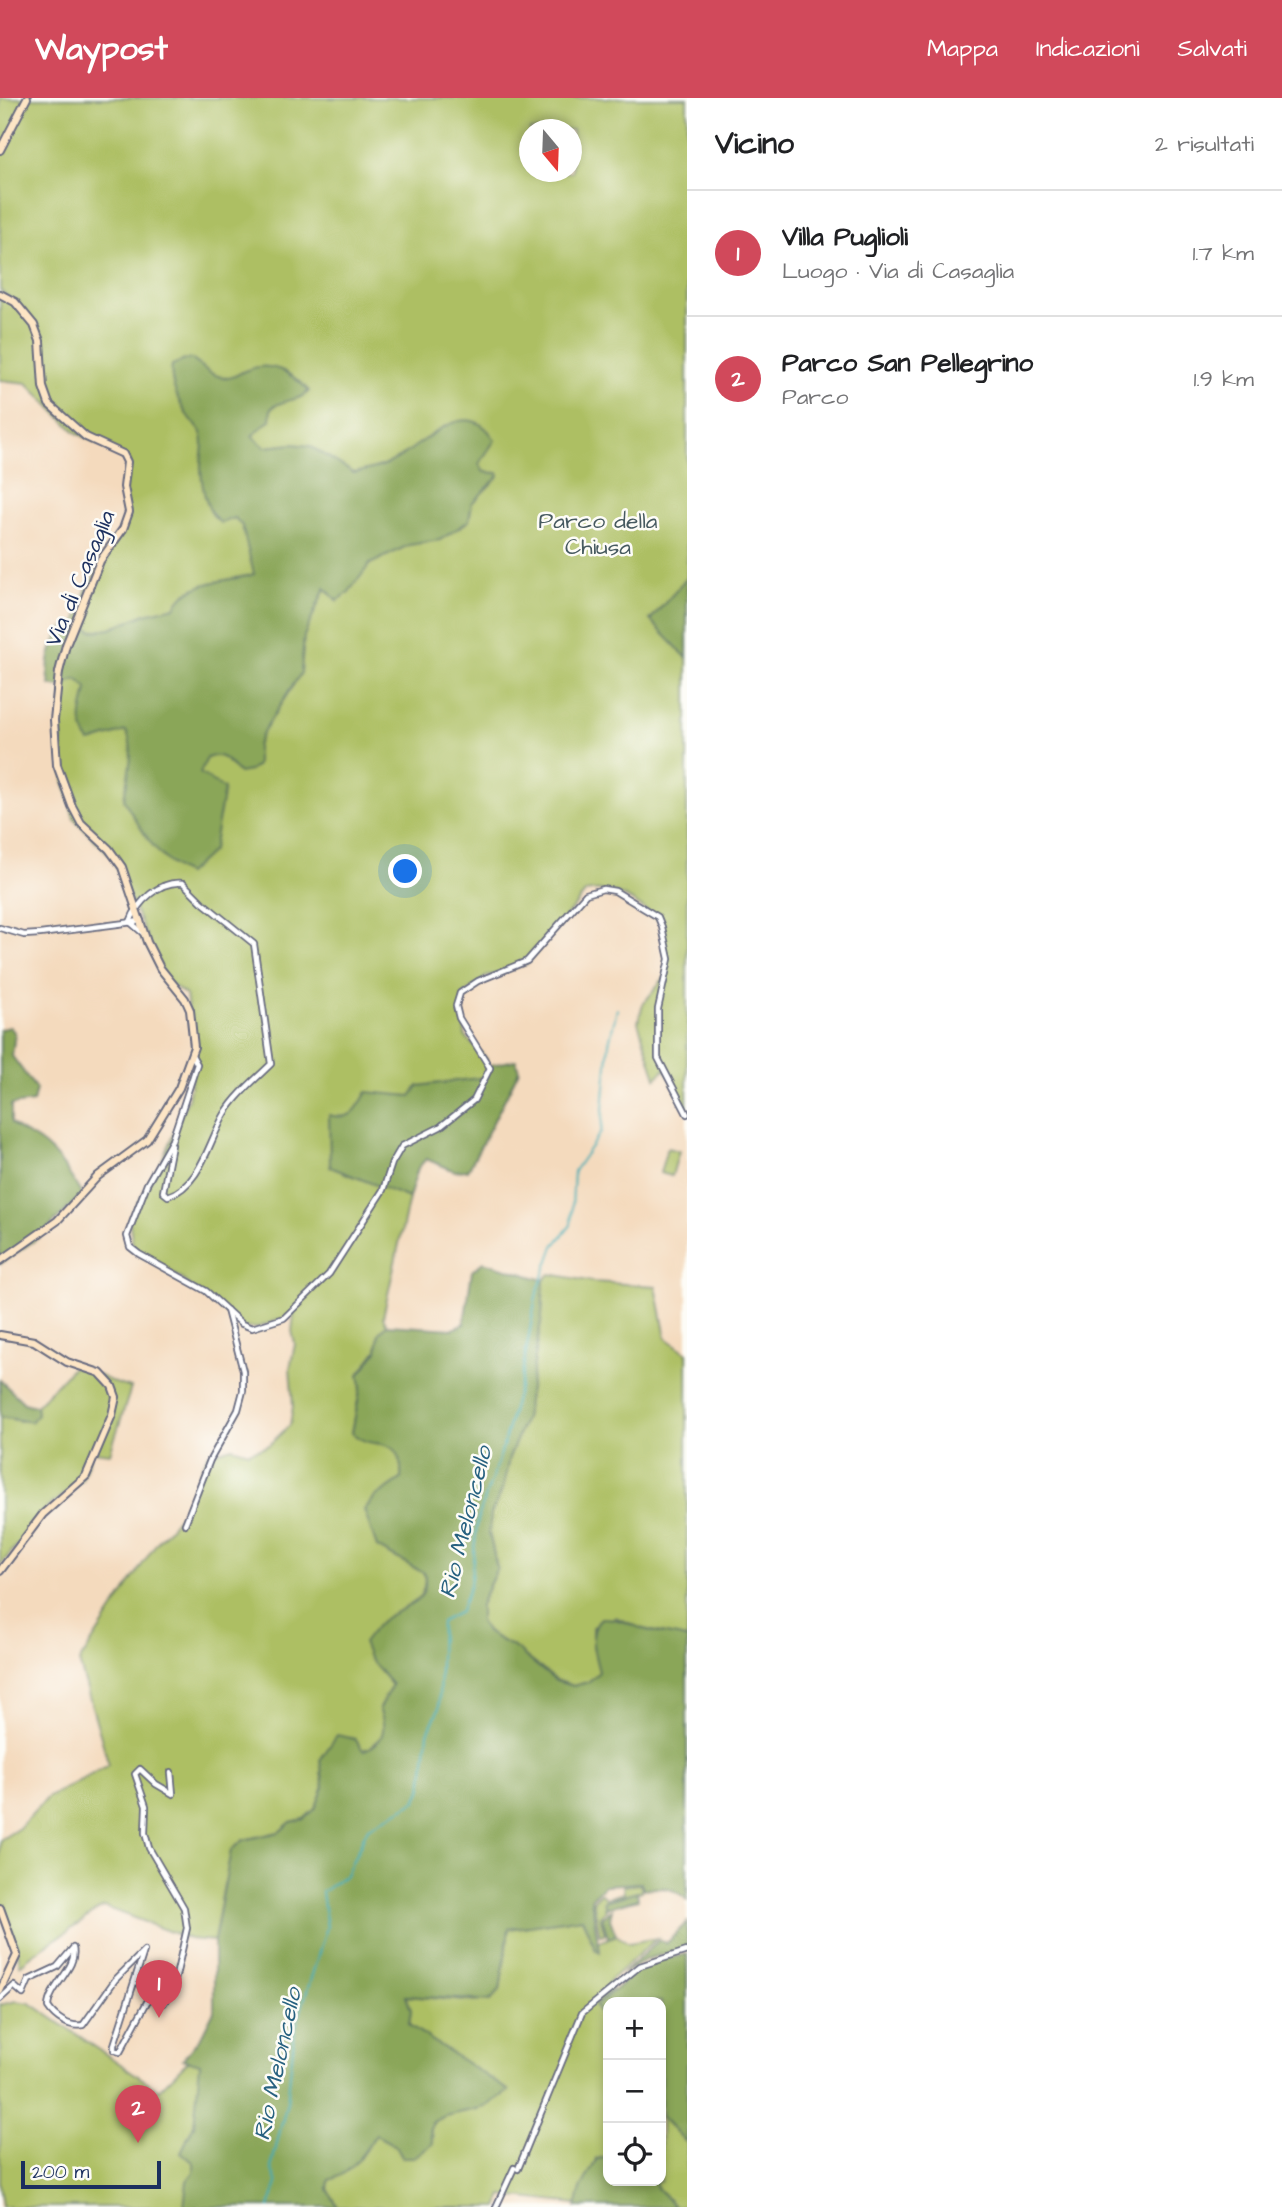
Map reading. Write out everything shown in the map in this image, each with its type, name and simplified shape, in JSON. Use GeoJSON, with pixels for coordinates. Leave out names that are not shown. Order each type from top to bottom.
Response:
{"type":"FeatureCollection","features":[{"type":"Feature","properties":{"kind":"street"},"geometry":{"type":"LineString","coordinates":[[0,150],[27,98]]}},
{"type":"Feature","properties":{"kind":"street","name":"Via di Casaglia"},"geometry":{"type":"LineString","coordinates":[[0,294],[15,302],[34,325],[40,341],[43,387],[49,404],[86,437],[123,454],[127,462],[124,487],[129,512],[123,529],[100,561],[66,645],[59,672],[54,720],[57,765],[81,823],[109,849],[122,867],[145,935],[160,968],[185,999],[190,1010],[192,1055],[179,1088],[147,1140],[99,1176],[57,1221],[0,1261]]}},
{"type":"Feature","properties":{"kind":"street"},"geometry":{"type":"LineString","coordinates":[[130,922],[159,886],[183,883],[202,902],[252,941],[257,954],[271,1064],[227,1110],[198,1170],[176,1194],[168,1196],[163,1192],[172,1140],[197,1065],[192,1055]]}},
{"type":"Feature","properties":{"kind":"street"},"geometry":{"type":"LineString","coordinates":[[172,1140],[147,1184],[127,1236],[128,1241],[139,1254],[206,1291],[242,1324],[251,1328],[284,1318],[329,1274],[383,1190],[391,1163],[402,1146],[455,1116],[474,1100],[487,1077],[488,1061],[466,1033],[459,1018],[456,1006],[460,993],[478,981],[515,969],[527,961],[574,905],[591,892],[615,891],[641,905],[660,920],[669,959],[658,1009],[658,1058],[687,1114]]}},
{"type":"Feature","properties":{"kind":"street"},"geometry":{"type":"LineString","coordinates":[[0,928],[24,935],[142,921]]}},
{"type":"Feature","properties":{"kind":"street"},"geometry":{"type":"LineString","coordinates":[[130,922],[145,935]]}},
{"type":"Feature","properties":{"kind":"street"},"geometry":{"type":"LineString","coordinates":[[185,1524],[210,1460],[238,1410],[243,1391],[243,1371],[227,1309]]}},
{"type":"Feature","properties":{"kind":"street"},"geometry":{"type":"LineString","coordinates":[[0,1335],[34,1342],[67,1362],[100,1373],[112,1386],[116,1397],[112,1415],[86,1476],[43,1514],[0,1571]]}},
{"type":"Feature","properties":{"kind":"street"},"geometry":{"type":"LineString","coordinates":[[0,1999],[14,1986],[23,1994],[29,1980],[57,1967],[73,1948],[73,1957],[49,1998],[48,2007],[65,2022],[76,2027],[83,2025],[132,1959],[144,1951],[114,2050],[120,2052],[147,2001],[151,1998],[164,2003],[174,1985],[187,1928],[184,1908],[149,1848],[145,1833],[146,1806],[135,1774],[140,1769],[156,1784],[173,1794],[171,1772]]}},
{"type":"Feature","properties":{"kind":"street"},"geometry":{"type":"LineString","coordinates":[[0,1908],[17,1955],[0,1991]]}},
{"type":"Feature","properties":{"kind":"street"},"geometry":{"type":"LineString","coordinates":[[496,2207],[516,2168],[582,2013],[640,1966],[687,1951]]}},
{"type":"Feature","properties":{"kind":"green space","name":"Parco della Chiusa"},"geometry":{"type":"Polygon","coordinates":[[[0,98],[687,98],[687,1109],[665,1069],[656,1078],[638,1022],[643,1004],[668,973],[661,922],[626,898],[607,891],[586,892],[527,964],[486,977],[462,996],[465,1036],[487,1059],[486,1075],[383,1187],[409,1198],[383,1317],[387,1325],[379,1333],[377,1350],[359,1374],[361,1384],[352,1433],[387,1446],[398,1455],[401,1479],[375,1497],[365,1510],[377,1547],[424,1573],[425,1582],[414,1603],[385,1619],[369,1658],[392,1685],[379,1708],[386,1722],[384,1732],[370,1747],[321,1773],[324,1787],[315,1809],[304,1819],[291,1822],[279,1832],[243,1840],[224,1884],[214,1941],[189,1939],[105,1907],[20,1965],[17,1946],[0,1907],[0,1840],[19,1828],[47,1798],[109,1765],[79,1662],[155,1545],[182,1513],[208,1454],[232,1447],[249,1452],[269,1445],[290,1425],[293,1406],[290,1368],[295,1344],[292,1331],[294,1314],[256,1328],[245,1328],[183,1280],[133,1248],[129,1217],[160,1165],[188,1099],[195,1056],[186,995],[166,981],[112,857],[74,819],[64,779],[61,729],[64,668],[85,592],[128,518],[123,499],[129,460],[75,432],[27,383],[0,380],[0,294],[11,299],[0,290],[0,98]]]}},
{"type":"Feature","properties":{"kind":"green space"},"geometry":{"type":"Polygon","coordinates":[[[190,358],[211,373],[227,378],[256,367],[281,370],[309,391],[271,409],[270,420],[252,436],[265,447],[293,444],[310,446],[354,473],[391,462],[431,435],[458,421],[471,421],[484,426],[495,440],[479,464],[484,472],[498,473],[499,476],[472,503],[469,521],[440,540],[409,545],[370,564],[348,593],[337,601],[325,588],[304,636],[301,673],[263,732],[257,746],[257,765],[250,771],[239,773],[221,757],[207,758],[200,773],[224,789],[213,850],[187,874],[159,853],[124,800],[131,756],[126,731],[90,742],[82,722],[87,688],[77,679],[58,687],[50,685],[48,669],[52,648],[63,628],[81,625],[93,631],[110,629],[145,614],[175,607],[189,591],[199,586],[254,574],[242,526],[235,518],[221,523],[211,513],[205,499],[201,469],[202,436],[182,407],[171,371],[172,365],[190,358]]]}},
{"type":"Feature","properties":{"kind":"green space"},"geometry":{"type":"Polygon","coordinates":[[[687,578],[687,658],[650,620],[687,578]]]}},
{"type":"Feature","properties":{"kind":"green space"},"geometry":{"type":"Polygon","coordinates":[[[10,1027],[15,1033],[12,1056],[36,1089],[33,1102],[11,1105],[11,1123],[52,1152],[82,1195],[38,1238],[0,1264],[0,1029],[10,1027]]]}},
{"type":"Feature","properties":{"kind":"green space"},"geometry":{"type":"Polygon","coordinates":[[[516,1060],[519,1070],[468,1170],[455,1171],[426,1159],[418,1168],[409,1198],[330,1167],[329,1115],[344,1116],[353,1113],[367,1092],[411,1096],[418,1086],[486,1077],[490,1065],[516,1060]]]}},
{"type":"Feature","properties":{"kind":"green space"},"geometry":{"type":"Polygon","coordinates":[[[667,1148],[679,1151],[672,1176],[660,1173],[667,1148]]]}},
{"type":"Feature","properties":{"kind":"green space"},"geometry":{"type":"Polygon","coordinates":[[[483,1262],[544,1280],[542,1316],[525,1418],[509,1458],[503,1488],[491,1514],[489,1533],[497,1568],[480,1605],[480,1621],[486,1632],[515,1648],[556,1681],[573,1686],[588,1682],[599,1672],[593,1637],[601,1618],[615,1619],[687,1639],[687,1900],[677,1892],[667,1889],[643,1889],[641,1883],[605,1885],[591,1899],[600,1952],[597,1951],[582,1918],[509,1929],[500,1990],[490,2001],[406,1996],[411,2010],[409,2025],[509,2091],[485,2107],[445,2116],[433,2122],[430,2128],[433,2144],[414,2157],[402,2157],[396,2146],[376,2135],[351,2168],[329,2180],[328,2189],[338,2207],[184,2207],[187,2181],[194,2172],[194,2163],[181,2152],[194,2125],[200,2064],[183,2059],[202,2035],[214,2011],[214,1941],[231,1850],[243,1840],[279,1832],[291,1822],[304,1819],[315,1809],[324,1787],[320,1760],[337,1735],[355,1739],[363,1750],[380,1739],[383,1722],[379,1709],[392,1685],[369,1658],[363,1643],[382,1620],[414,1603],[424,1591],[424,1573],[377,1547],[364,1510],[375,1497],[401,1479],[401,1464],[393,1448],[369,1442],[352,1433],[361,1385],[359,1375],[377,1351],[379,1333],[387,1325],[453,1329],[464,1324],[472,1271],[483,1262]]]}},
{"type":"Feature","properties":{"kind":"green space"},"geometry":{"type":"Polygon","coordinates":[[[550,1274],[594,1282],[656,1286],[666,1338],[687,1353],[687,1639],[640,1628],[616,1617],[593,1627],[593,1646],[600,1672],[588,1682],[573,1686],[556,1680],[515,1648],[486,1632],[480,1621],[480,1605],[497,1568],[489,1533],[491,1514],[503,1488],[509,1458],[525,1418],[542,1316],[544,1280],[550,1274]]]}},
{"type":"Feature","properties":{"kind":"green space"},"geometry":{"type":"Polygon","coordinates":[[[74,1366],[131,1388],[110,1453],[92,1451],[82,1480],[47,1508],[0,1566],[0,1417],[21,1421],[37,1415],[36,1406],[74,1366]]]}},
{"type":"Feature","properties":{"kind":"green space"},"geometry":{"type":"Polygon","coordinates":[[[0,1380],[24,1403],[36,1406],[37,1415],[31,1422],[0,1417],[0,1380]]]}},
{"type":"Feature","properties":{"kind":"green space"},"geometry":{"type":"Polygon","coordinates":[[[640,1884],[642,1891],[604,1901],[606,1910],[600,1916],[605,1934],[600,1935],[593,1901],[601,1893],[606,1898],[624,1893],[623,1886],[640,1884]]]}},
{"type":"Feature","properties":{"kind":"green space"},"geometry":{"type":"Polygon","coordinates":[[[637,1892],[638,1899],[606,1908],[604,1901],[637,1892]]]}},
{"type":"Feature","properties":{"kind":"green space"},"geometry":{"type":"Polygon","coordinates":[[[612,1910],[610,1919],[616,1935],[608,1938],[602,1917],[612,1910]]]}},
{"type":"Feature","properties":{"kind":"green space"},"geometry":{"type":"Polygon","coordinates":[[[582,1918],[596,1951],[600,1951],[599,1942],[616,1935],[629,1943],[657,1938],[609,1981],[611,1989],[595,2006],[603,2018],[603,2158],[596,2159],[577,2204],[503,2196],[498,2207],[338,2207],[328,2189],[329,2180],[365,2149],[376,2134],[396,2146],[402,2157],[433,2136],[430,2128],[440,2118],[483,2107],[508,2091],[409,2025],[411,2010],[406,1996],[477,2002],[500,1990],[509,1929],[582,1918]]]}},
{"type":"Feature","properties":{"kind":"green space"},"geometry":{"type":"Polygon","coordinates":[[[687,1922],[687,1948],[647,1959],[621,1975],[659,1940],[667,1943],[687,1922]]]}},
{"type":"Feature","properties":{"kind":"green space"},"geometry":{"type":"Polygon","coordinates":[[[687,1954],[687,2143],[666,2121],[666,1997],[606,1997],[639,1969],[652,1962],[687,1954]]]}},
{"type":"Feature","properties":{"kind":"green space"},"geometry":{"type":"Polygon","coordinates":[[[603,1999],[603,2018],[595,2006],[603,1999]]]}},
{"type":"Feature","properties":{"kind":"green space"},"geometry":{"type":"Polygon","coordinates":[[[16,2001],[30,2003],[159,2090],[193,2056],[287,2099],[258,2207],[3,2207],[0,2185],[0,2005],[16,2001]]]}},
{"type":"Feature","properties":{"kind":"green space"},"geometry":{"type":"Polygon","coordinates":[[[666,2121],[687,2143],[687,2207],[675,2207],[657,2188],[666,2186],[666,2121]]]}},
{"type":"Feature","properties":{"kind":"green space"},"geometry":{"type":"Polygon","coordinates":[[[603,2158],[603,2186],[656,2186],[675,2207],[576,2207],[581,2188],[597,2159],[603,2158]]]}},
{"type":"Feature","properties":{"kind":"waterway","name":"Rio Meloncello"},"geometry":{"type":"LineString","coordinates":[[269,2207],[277,2183],[271,2168],[287,2102],[295,2029],[327,1927],[322,1892],[346,1875],[368,1828],[416,1801],[422,1789],[428,1733],[439,1708],[441,1622],[460,1612],[470,1585],[478,1518],[501,1453],[521,1380],[536,1296],[554,1246],[571,1225],[574,1171],[601,1132],[609,1043],[617,1009]]}},
{"type":"Feature","properties":{"kind":"place","name":"Villa Puglioli"},"geometry":{"type":"Point","coordinates":[159,2018]}},
{"type":"Feature","properties":{"kind":"place","name":"Parco San Pellegrino"},"geometry":{"type":"Point","coordinates":[138,2143]}}]}
